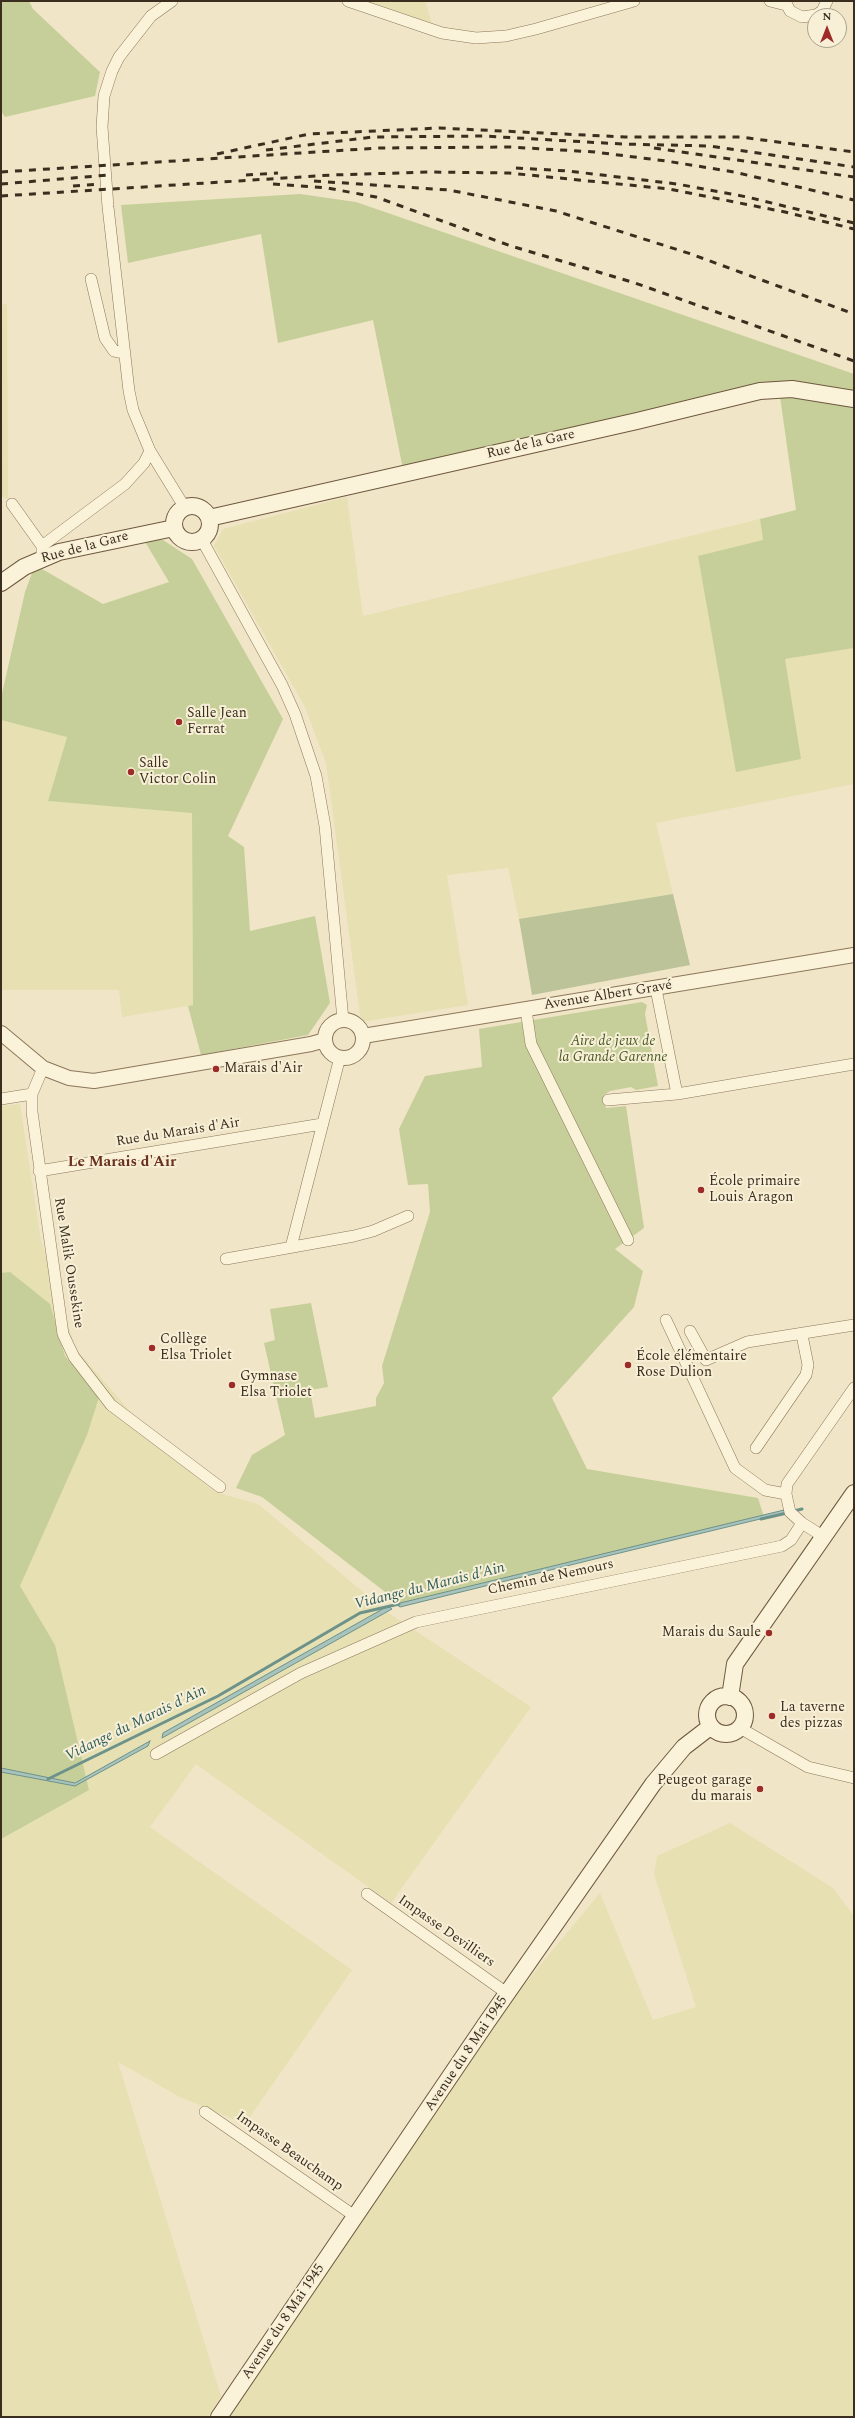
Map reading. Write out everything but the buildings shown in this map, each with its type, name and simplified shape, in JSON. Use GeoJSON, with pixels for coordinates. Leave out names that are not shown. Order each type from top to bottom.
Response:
{"type":"FeatureCollection","features":[{"type":"Feature","properties":{"kind":"main road","name":"Rue de la Gare"},"geometry":{"type":"LineString","coordinates":[[210,518],[637,422],[760,392],[792,389],[854,398]]}},
{"type":"Feature","properties":{"kind":"main road"},"geometry":{"type":"LineString","coordinates":[[196,506],[202,509],[210,518],[211,526],[208,534],[202,540],[188,543],[177,534],[174,528],[176,516],[185,508],[196,506]]}},
{"type":"Feature","properties":{"kind":"main road","name":"Rue de la Gare"},"geometry":{"type":"LineString","coordinates":[[1,583],[42,552],[59,552],[174,528]]}},
{"type":"Feature","properties":{"kind":"main road"},"geometry":{"type":"LineString","coordinates":[[730,1697],[735,1664],[854,1493]]}},
{"type":"Feature","properties":{"kind":"main road"},"geometry":{"type":"LineString","coordinates":[[730,1697],[743,1707],[744,1718],[740,1728],[736,1731],[725,1734],[710,1727],[707,1716],[710,1705],[718,1698],[730,1697]]}},
{"type":"Feature","properties":{"kind":"main road","name":"Avenue du 8 Mai 1945"},"geometry":{"type":"LineString","coordinates":[[219,2417],[508,1994],[668,1764],[684,1747],[710,1727]]}},
{"type":"Feature","properties":{"kind":"street"},"geometry":{"type":"LineString","coordinates":[[172,1],[151,16],[125,46],[112,71],[103,102],[102,127],[108,207],[124,353],[133,410],[150,452],[185,508]]}},
{"type":"Feature","properties":{"kind":"street"},"geometry":{"type":"LineString","coordinates":[[348,1],[442,33],[482,37],[506,36],[536,29],[634,1]]}},
{"type":"Feature","properties":{"kind":"street"},"geometry":{"type":"LineString","coordinates":[[770,1],[786,3],[796,15],[810,17],[822,10],[827,1]]}},
{"type":"Feature","properties":{"kind":"street"},"geometry":{"type":"LineString","coordinates":[[91,279],[105,338],[114,350],[124,353]]}},
{"type":"Feature","properties":{"kind":"street"},"geometry":{"type":"LineString","coordinates":[[12,504],[42,552],[125,484],[144,463],[150,452]]}},
{"type":"Feature","properties":{"kind":"street"},"geometry":{"type":"LineString","coordinates":[[202,540],[282,685],[295,714],[316,776],[325,826],[343,1020]]}},
{"type":"Feature","properties":{"kind":"street","name":"Avenue Albert Gravé"},"geometry":{"type":"LineString","coordinates":[[363,1036],[656,989],[854,955]]}},
{"type":"Feature","properties":{"kind":"street"},"geometry":{"type":"LineString","coordinates":[[656,989],[677,1094]]}},
{"type":"Feature","properties":{"kind":"street"},"geometry":{"type":"LineString","coordinates":[[526,1010],[533,1049],[628,1240]]}},
{"type":"Feature","properties":{"kind":"street"},"geometry":{"type":"LineString","coordinates":[[343,1020],[358,1026],[363,1036],[363,1042],[357,1053],[346,1058],[340,1058],[330,1051],[325,1040],[328,1029],[337,1021],[343,1020]]}},
{"type":"Feature","properties":{"kind":"street"},"geometry":{"type":"LineString","coordinates":[[1,1033],[43,1068],[69,1078],[94,1081],[311,1044],[325,1040]]}},
{"type":"Feature","properties":{"kind":"street"},"geometry":{"type":"LineString","coordinates":[[291,1247],[340,1058]]}},
{"type":"Feature","properties":{"kind":"street"},"geometry":{"type":"LineString","coordinates":[[608,1100],[677,1094],[854,1064]]}},
{"type":"Feature","properties":{"kind":"street"},"geometry":{"type":"LineString","coordinates":[[1,1099],[32,1094],[43,1068]]}},
{"type":"Feature","properties":{"kind":"street","name":"Rue Malik Oussekine"},"geometry":{"type":"LineString","coordinates":[[32,1094],[39,1170],[63,1334],[74,1357],[111,1405],[220,1487]]}},
{"type":"Feature","properties":{"kind":"street","name":"Rue du Marais d'Air"},"geometry":{"type":"LineString","coordinates":[[39,1170],[322,1124]]}},
{"type":"Feature","properties":{"kind":"street"},"geometry":{"type":"LineString","coordinates":[[226,1259],[361,1235],[408,1216]]}},
{"type":"Feature","properties":{"kind":"street"},"geometry":{"type":"LineString","coordinates":[[666,1320],[735,1468],[765,1490],[786,1494]]}},
{"type":"Feature","properties":{"kind":"street"},"geometry":{"type":"LineString","coordinates":[[690,1331],[706,1360],[747,1342],[802,1335],[854,1325]]}},
{"type":"Feature","properties":{"kind":"street"},"geometry":{"type":"LineString","coordinates":[[756,1448],[806,1375],[808,1365],[802,1335]]}},
{"type":"Feature","properties":{"kind":"street"},"geometry":{"type":"LineString","coordinates":[[824,1537],[802,1523],[790,1512],[786,1494],[787,1484],[854,1388]]}},
{"type":"Feature","properties":{"kind":"street","name":"Chemin de Nemours"},"geometry":{"type":"LineString","coordinates":[[156,1754],[302,1673],[416,1622],[782,1546],[791,1540],[802,1523]]}},
{"type":"Feature","properties":{"kind":"street"},"geometry":{"type":"LineString","coordinates":[[740,1728],[808,1767],[854,1778]]}},
{"type":"Feature","properties":{"kind":"street","name":"Impasse Devilliers"},"geometry":{"type":"LineString","coordinates":[[367,1894],[508,1994]]}},
{"type":"Feature","properties":{"kind":"street","name":"Impasse Beauchamp"},"geometry":{"type":"LineString","coordinates":[[205,2112],[356,2217]]}},
{"type":"Feature","properties":{"kind":"shaded area"},"geometry":{"type":"Polygon","coordinates":[[[362,1],[425,1],[432,23],[362,1]]]}},
{"type":"Feature","properties":{"kind":"shaded area"},"geometry":{"type":"Polygon","coordinates":[[[7,304],[8,499],[1,497],[1,305],[7,304]]]}},
{"type":"Feature","properties":{"kind":"shaded area"},"geometry":{"type":"Polygon","coordinates":[[[347,497],[363,616],[760,519],[779,660],[854,648],[854,784],[656,823],[673,894],[519,919],[508,868],[447,875],[468,1005],[361,1022],[326,763],[305,707],[214,546],[223,529],[347,497]]]}},
{"type":"Feature","properties":{"kind":"shaded area"},"geometry":{"type":"Polygon","coordinates":[[[1,720],[67,736],[48,801],[192,812],[193,1005],[122,1017],[119,990],[1,990],[1,720]]]}},
{"type":"Feature","properties":{"kind":"shaded area"},"geometry":{"type":"Polygon","coordinates":[[[20,1104],[41,1241],[76,1349],[159,1445],[215,1492],[258,1504],[387,1612],[531,1707],[391,1903],[196,1764],[150,1827],[352,1970],[245,2124],[180,2097],[118,2062],[221,2396],[208,2417],[1,2417],[1,1106],[20,1104]]]}},
{"type":"Feature","properties":{"kind":"shaded area"},"geometry":{"type":"Polygon","coordinates":[[[730,1823],[833,1888],[854,1916],[854,2417],[230,2417],[503,2010],[600,1893],[653,2020],[696,2007],[654,1874],[657,1856],[730,1823]]]}},
{"type":"Feature","properties":{"kind":"green space"},"geometry":{"type":"Polygon","coordinates":[[[1,1],[29,1],[33,9],[100,72],[95,96],[5,117],[1,111],[1,1]]]}},
{"type":"Feature","properties":{"kind":"green space"},"geometry":{"type":"Polygon","coordinates":[[[300,194],[356,202],[854,374],[854,648],[785,659],[801,759],[736,772],[698,556],[763,540],[760,519],[796,510],[778,382],[403,469],[373,320],[278,343],[261,234],[128,263],[121,205],[300,194]]]}},
{"type":"Feature","properties":{"kind":"green space"},"geometry":{"type":"Polygon","coordinates":[[[144,540],[163,540],[192,559],[283,719],[228,836],[244,847],[250,931],[315,916],[330,1003],[308,1035],[201,1055],[188,1006],[193,1005],[192,813],[48,801],[67,737],[1,720],[1,698],[25,592],[35,565],[103,604],[169,582],[144,540]]]}},
{"type":"Feature","properties":{"kind":"green space"},"geometry":{"type":"Polygon","coordinates":[[[673,894],[690,965],[532,995],[519,919],[673,894]]]}},
{"type":"Feature","properties":{"kind":"green space","name":"Aire de jeux de la Grande Garenne"},"geometry":{"type":"Polygon","coordinates":[[[642,1002],[647,1005],[645,1014],[658,1086],[636,1090],[631,1087],[610,1091],[603,1096],[606,1108],[626,1106],[644,1228],[615,1249],[643,1271],[634,1307],[552,1398],[587,1469],[758,1498],[764,1517],[402,1605],[262,1497],[236,1488],[252,1455],[285,1435],[264,1343],[275,1340],[270,1309],[311,1303],[328,1387],[310,1390],[315,1418],[376,1406],[376,1398],[384,1383],[382,1366],[430,1212],[428,1184],[408,1185],[399,1129],[425,1076],[482,1067],[479,1029],[642,1002]]]}},
{"type":"Feature","properties":{"kind":"green space"},"geometry":{"type":"Polygon","coordinates":[[[10,1272],[50,1304],[65,1356],[99,1397],[87,1435],[20,1586],[55,1645],[89,1790],[1,1839],[1,1273],[10,1272]]]}},
{"type":"Feature","properties":{"kind":"water"},"geometry":{"type":"Polygon","coordinates":[[[784,1510],[785,1513],[400,1607],[396,1604],[784,1510]]]}},
{"type":"Feature","properties":{"kind":"water"},"geometry":{"type":"Polygon","coordinates":[[[388,1606],[392,1609],[162,1738],[163,1733],[388,1606]]]}},
{"type":"Feature","properties":{"kind":"water"},"geometry":{"type":"Polygon","coordinates":[[[150,1741],[148,1746],[75,1786],[1,1772],[1,1768],[75,1783],[150,1741]]]}},
{"type":"Feature","properties":{"kind":"waterway","name":"Vidange du Marais d'Ain"},"geometry":{"type":"LineString","coordinates":[[794,1511],[802,1509]]}},
{"type":"Feature","properties":{"kind":"waterway","name":"Vidange du Marais d'Ain"},"geometry":{"type":"LineString","coordinates":[[761,1519],[787,1513]]}},
{"type":"Feature","properties":{"kind":"waterway","name":"Vidange du Marais d'Ain"},"geometry":{"type":"LineString","coordinates":[[48,1779],[218,1696],[360,1613],[399,1604]]}},
{"type":"Feature","properties":{"kind":"railway"},"geometry":{"type":"LineString","coordinates":[[217,154],[309,134],[439,128],[625,137],[740,137],[854,152]]}},
{"type":"Feature","properties":{"kind":"railway"},"geometry":{"type":"LineString","coordinates":[[266,150],[373,137],[483,136],[622,144],[710,146],[854,167]]}},
{"type":"Feature","properties":{"kind":"railway"},"geometry":{"type":"LineString","coordinates":[[1,172],[379,148],[510,147],[595,152],[666,161],[734,172],[854,200]]}},
{"type":"Feature","properties":{"kind":"railway"},"geometry":{"type":"LineString","coordinates":[[654,148],[854,177]]}},
{"type":"Feature","properties":{"kind":"railway"},"geometry":{"type":"LineString","coordinates":[[516,168],[568,171],[677,184],[747,197],[854,223]]}},
{"type":"Feature","properties":{"kind":"railway"},"geometry":{"type":"LineString","coordinates":[[1,196],[332,175],[431,172],[509,173],[669,189],[785,212],[854,229]]}},
{"type":"Feature","properties":{"kind":"railway"},"geometry":{"type":"LineString","coordinates":[[246,175],[278,173]]}},
{"type":"Feature","properties":{"kind":"railway"},"geometry":{"type":"LineString","coordinates":[[1,184],[109,175]]}},
{"type":"Feature","properties":{"kind":"railway"},"geometry":{"type":"LineString","coordinates":[[314,181],[449,190],[556,211],[691,254],[854,314]]}},
{"type":"Feature","properties":{"kind":"railway"},"geometry":{"type":"LineString","coordinates":[[73,186],[101,184]]}},
{"type":"Feature","properties":{"kind":"railway"},"geometry":{"type":"LineString","coordinates":[[273,184],[327,188],[376,197],[511,246],[635,283],[854,361]]}},
{"type":"Feature","properties":{"kind":"place","name":"Salle Jean Ferrat"},"geometry":{"type":"Point","coordinates":[179,722]}},
{"type":"Feature","properties":{"kind":"place","name":"Salle Victor Colin"},"geometry":{"type":"Point","coordinates":[131,772]}},
{"type":"Feature","properties":{"kind":"place","name":"Marais d'Air"},"geometry":{"type":"Point","coordinates":[216,1069]}},
{"type":"Feature","properties":{"kind":"place","name":"École primaire Louis Aragon"},"geometry":{"type":"Point","coordinates":[701,1190]}},
{"type":"Feature","properties":{"kind":"place","name":"Collège Elsa Triolet"},"geometry":{"type":"Point","coordinates":[152,1348]}},
{"type":"Feature","properties":{"kind":"place","name":"École élémentaire Rose Dulion"},"geometry":{"type":"Point","coordinates":[628,1365]}},
{"type":"Feature","properties":{"kind":"place","name":"Gymnase Elsa Triolet"},"geometry":{"type":"Point","coordinates":[232,1385]}},
{"type":"Feature","properties":{"kind":"place","name":"Marais du Saule"},"geometry":{"type":"Point","coordinates":[769,1633]}},
{"type":"Feature","properties":{"kind":"place","name":"La taverne des pizzas"},"geometry":{"type":"Point","coordinates":[772,1716]}},
{"type":"Feature","properties":{"kind":"place","name":"Peugeot garage du marais"},"geometry":{"type":"Point","coordinates":[760,1789]}},
{"type":"Feature","properties":{"kind":"district","name":"Le Marais d'Air"},"geometry":{"type":"Point","coordinates":[122,1163]}}]}
